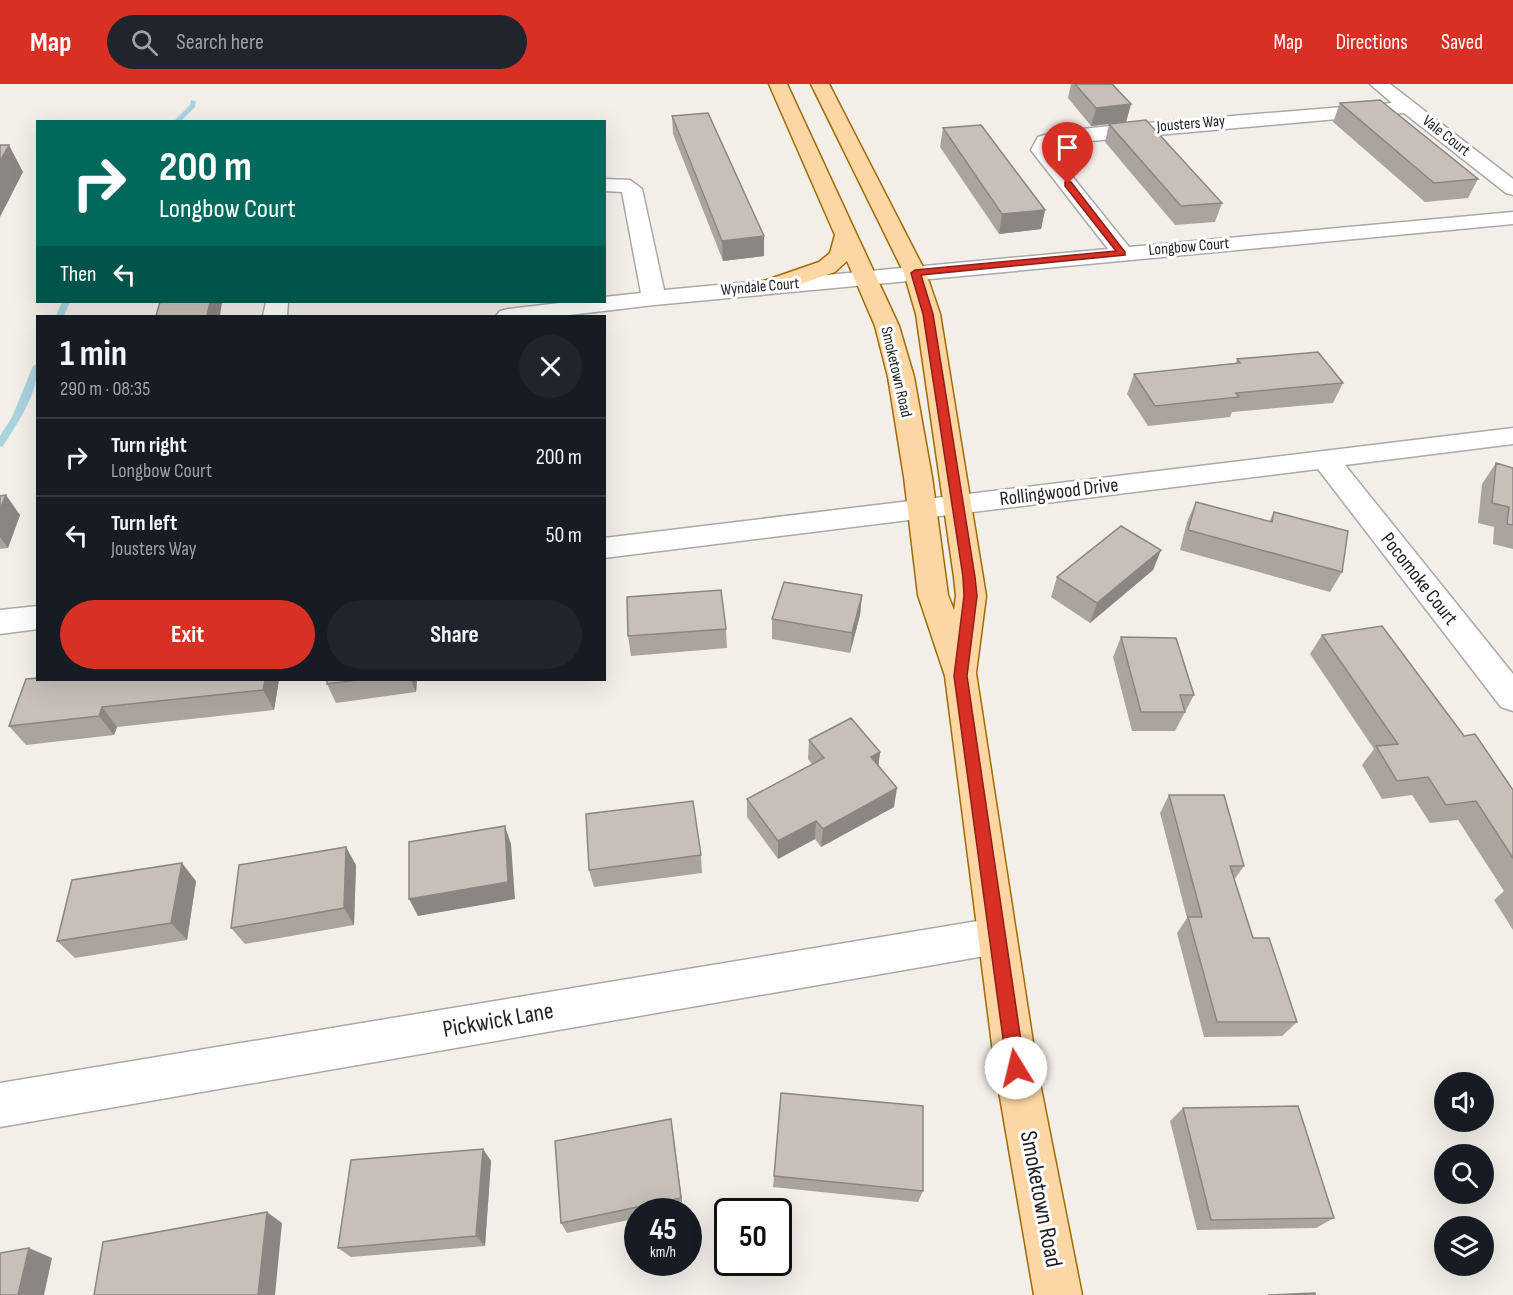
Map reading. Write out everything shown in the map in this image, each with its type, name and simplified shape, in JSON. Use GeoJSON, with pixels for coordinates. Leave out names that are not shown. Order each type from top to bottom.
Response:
{"type":"FeatureCollection","features":[{"type":"Feature","properties":{"kind":"main road","name":"Smoketown Road"},"geometry":{"type":"LineString","coordinates":[[778,84],[886,326],[900,377],[922,508],[933,595],[961,676],[1016,1068],[1058,1295]]}},
{"type":"Feature","properties":{"kind":"main road","name":"Smoketown Road"},"geometry":{"type":"LineString","coordinates":[[820,84],[915,273],[928,314],[959,504],[971,596],[961,676]]}},
{"type":"Feature","properties":{"kind":"main road"},"geometry":{"type":"LineString","coordinates":[[772,286],[827,267],[840,255],[846,235]]}},
{"type":"Feature","properties":{"kind":"street","name":"Vale Court"},"geometry":{"type":"LineString","coordinates":[[1379,84],[1513,189]]}},
{"type":"Feature","properties":{"kind":"street","name":"Jousters Way"},"geometry":{"type":"LineString","coordinates":[[1122,254],[1041,150],[1045,141],[1110,132],[1408,107]]}},
{"type":"Feature","properties":{"kind":"street"},"geometry":{"type":"LineString","coordinates":[[606,185],[623,184],[632,189],[654,298]]}},
{"type":"Feature","properties":{"kind":"street","name":"Longbow Court"},"geometry":{"type":"LineString","coordinates":[[865,277],[1513,218]]}},
{"type":"Feature","properties":{"kind":"street","name":"Wyndale Court"},"geometry":{"type":"LineString","coordinates":[[516,315],[654,298],[865,277]]}},
{"type":"Feature","properties":{"kind":"street","name":"Rollingwood Drive"},"geometry":{"type":"LineString","coordinates":[[606,548],[1513,436]]}},
{"type":"Feature","properties":{"kind":"street","name":"Pocomoke Court"},"geometry":{"type":"LineString","coordinates":[[1325,459],[1513,698]]}},
{"type":"Feature","properties":{"kind":"street"},"geometry":{"type":"LineString","coordinates":[[0,622],[36,617]]}},
{"type":"Feature","properties":{"kind":"street","name":"Pickwick Lane"},"geometry":{"type":"LineString","coordinates":[[0,1105],[996,936]]}},
{"type":"Feature","properties":{"kind":"building"},"geometry":{"type":"Polygon","coordinates":[[[1075,84],[1112,84],[1131,104],[1096,108],[1075,84]]]}},
{"type":"Feature","properties":{"kind":"building"},"geometry":{"type":"Polygon","coordinates":[[[1380,100],[1478,179],[1434,183],[1340,103],[1380,100]]]}},
{"type":"Feature","properties":{"kind":"building"},"geometry":{"type":"Polygon","coordinates":[[[708,113],[764,236],[722,241],[672,116],[708,113]]]}},
{"type":"Feature","properties":{"kind":"building"},"geometry":{"type":"Polygon","coordinates":[[[1146,120],[1222,203],[1181,206],[1109,124],[1146,120]]]}},
{"type":"Feature","properties":{"kind":"building"},"geometry":{"type":"Polygon","coordinates":[[[981,125],[1045,210],[1002,214],[943,128],[981,125]]]}},
{"type":"Feature","properties":{"kind":"building"},"geometry":{"type":"Polygon","coordinates":[[[0,145],[9,145],[0,161],[0,145]]]}},
{"type":"Feature","properties":{"kind":"building"},"geometry":{"type":"Polygon","coordinates":[[[160,303],[210,303],[207,315],[156,315],[160,303]]]}},
{"type":"Feature","properties":{"kind":"building"},"geometry":{"type":"Polygon","coordinates":[[[1318,352],[1343,383],[1236,393],[1239,397],[1155,406],[1134,374],[1240,363],[1237,359],[1318,352]]]}},
{"type":"Feature","properties":{"kind":"building"},"geometry":{"type":"Polygon","coordinates":[[[1496,463],[1513,468],[1513,525],[1507,524],[1509,507],[1492,503],[1496,463]]]}},
{"type":"Feature","properties":{"kind":"building"},"geometry":{"type":"Polygon","coordinates":[[[6,495],[0,509],[0,496],[6,495]]]}},
{"type":"Feature","properties":{"kind":"building"},"geometry":{"type":"Polygon","coordinates":[[[1196,502],[1272,522],[1274,512],[1348,531],[1342,572],[1188,530],[1196,502]]]}},
{"type":"Feature","properties":{"kind":"building"},"geometry":{"type":"Polygon","coordinates":[[[1121,526],[1161,550],[1097,603],[1057,577],[1121,526]]]}},
{"type":"Feature","properties":{"kind":"building"},"geometry":{"type":"Polygon","coordinates":[[[784,582],[862,595],[852,633],[772,619],[784,582]]]}},
{"type":"Feature","properties":{"kind":"building"},"geometry":{"type":"Polygon","coordinates":[[[721,590],[726,629],[628,636],[627,597],[721,590]]]}},
{"type":"Feature","properties":{"kind":"building"},"geometry":{"type":"Polygon","coordinates":[[[1382,626],[1464,736],[1475,734],[1513,790],[1513,858],[1476,801],[1446,805],[1428,777],[1397,781],[1376,746],[1398,744],[1322,635],[1382,626]]]}},
{"type":"Feature","properties":{"kind":"building"},"geometry":{"type":"Polygon","coordinates":[[[1121,637],[1176,638],[1194,695],[1180,695],[1185,712],[1141,712],[1121,637]]]}},
{"type":"Feature","properties":{"kind":"building"},"geometry":{"type":"Polygon","coordinates":[[[36,678],[36,681],[265,681],[263,690],[102,707],[99,716],[9,726],[26,679],[36,678]]]}},
{"type":"Feature","properties":{"kind":"building"},"geometry":{"type":"Polygon","coordinates":[[[327,681],[350,681],[327,684],[327,681]]]}},
{"type":"Feature","properties":{"kind":"building"},"geometry":{"type":"Polygon","coordinates":[[[851,718],[880,752],[871,757],[897,788],[823,829],[816,821],[778,841],[747,799],[824,758],[809,740],[851,718]]]}},
{"type":"Feature","properties":{"kind":"building"},"geometry":{"type":"Polygon","coordinates":[[[1169,795],[1224,795],[1244,866],[1230,866],[1253,938],[1269,938],[1297,1022],[1217,1022],[1188,917],[1202,917],[1169,795]]]}},
{"type":"Feature","properties":{"kind":"building"},"geometry":{"type":"Polygon","coordinates":[[[693,801],[701,855],[589,870],[586,814],[693,801]]]}},
{"type":"Feature","properties":{"kind":"building"},"geometry":{"type":"Polygon","coordinates":[[[505,826],[508,882],[409,899],[409,842],[505,826]]]}},
{"type":"Feature","properties":{"kind":"building"},"geometry":{"type":"Polygon","coordinates":[[[346,847],[344,908],[231,928],[239,865],[346,847]]]}},
{"type":"Feature","properties":{"kind":"building"},"geometry":{"type":"Polygon","coordinates":[[[182,863],[171,923],[57,941],[72,880],[182,863]]]}},
{"type":"Feature","properties":{"kind":"building"},"geometry":{"type":"Polygon","coordinates":[[[781,1093],[923,1106],[923,1191],[774,1176],[781,1093]]]}},
{"type":"Feature","properties":{"kind":"building"},"geometry":{"type":"Polygon","coordinates":[[[1298,1106],[1334,1218],[1211,1220],[1183,1108],[1298,1106]]]}},
{"type":"Feature","properties":{"kind":"building"},"geometry":{"type":"Polygon","coordinates":[[[671,1119],[681,1198],[624,1198],[624,1210],[561,1223],[555,1141],[671,1119]]]}},
{"type":"Feature","properties":{"kind":"building"},"geometry":{"type":"Polygon","coordinates":[[[483,1149],[476,1236],[338,1248],[351,1160],[483,1149]]]}},
{"type":"Feature","properties":{"kind":"building"},"geometry":{"type":"Polygon","coordinates":[[[267,1212],[258,1295],[94,1295],[103,1242],[267,1212]]]}},
{"type":"Feature","properties":{"kind":"building"},"geometry":{"type":"Polygon","coordinates":[[[29,1248],[18,1295],[0,1295],[0,1253],[29,1248]]]}},
{"type":"Feature","properties":{"kind":"building"},"geometry":{"type":"Polygon","coordinates":[[[1315,1293],[1315,1295],[1268,1295],[1315,1293]]]}},
{"type":"Feature","properties":{"kind":"waterway"},"geometry":{"type":"LineString","coordinates":[[178,120],[193,106],[193,101]]}},
{"type":"Feature","properties":{"kind":"waterway"},"geometry":{"type":"LineString","coordinates":[[60,315],[66,303]]}},
{"type":"Feature","properties":{"kind":"waterway"},"geometry":{"type":"LineString","coordinates":[[0,444],[17,417],[36,371]]}},
{"type":"Feature","properties":{"kind":"route"},"geometry":{"type":"LineString","coordinates":[[1016,1068],[961,676],[971,596],[969,577],[928,314],[915,273],[1122,254],[1068,184]]}}]}
